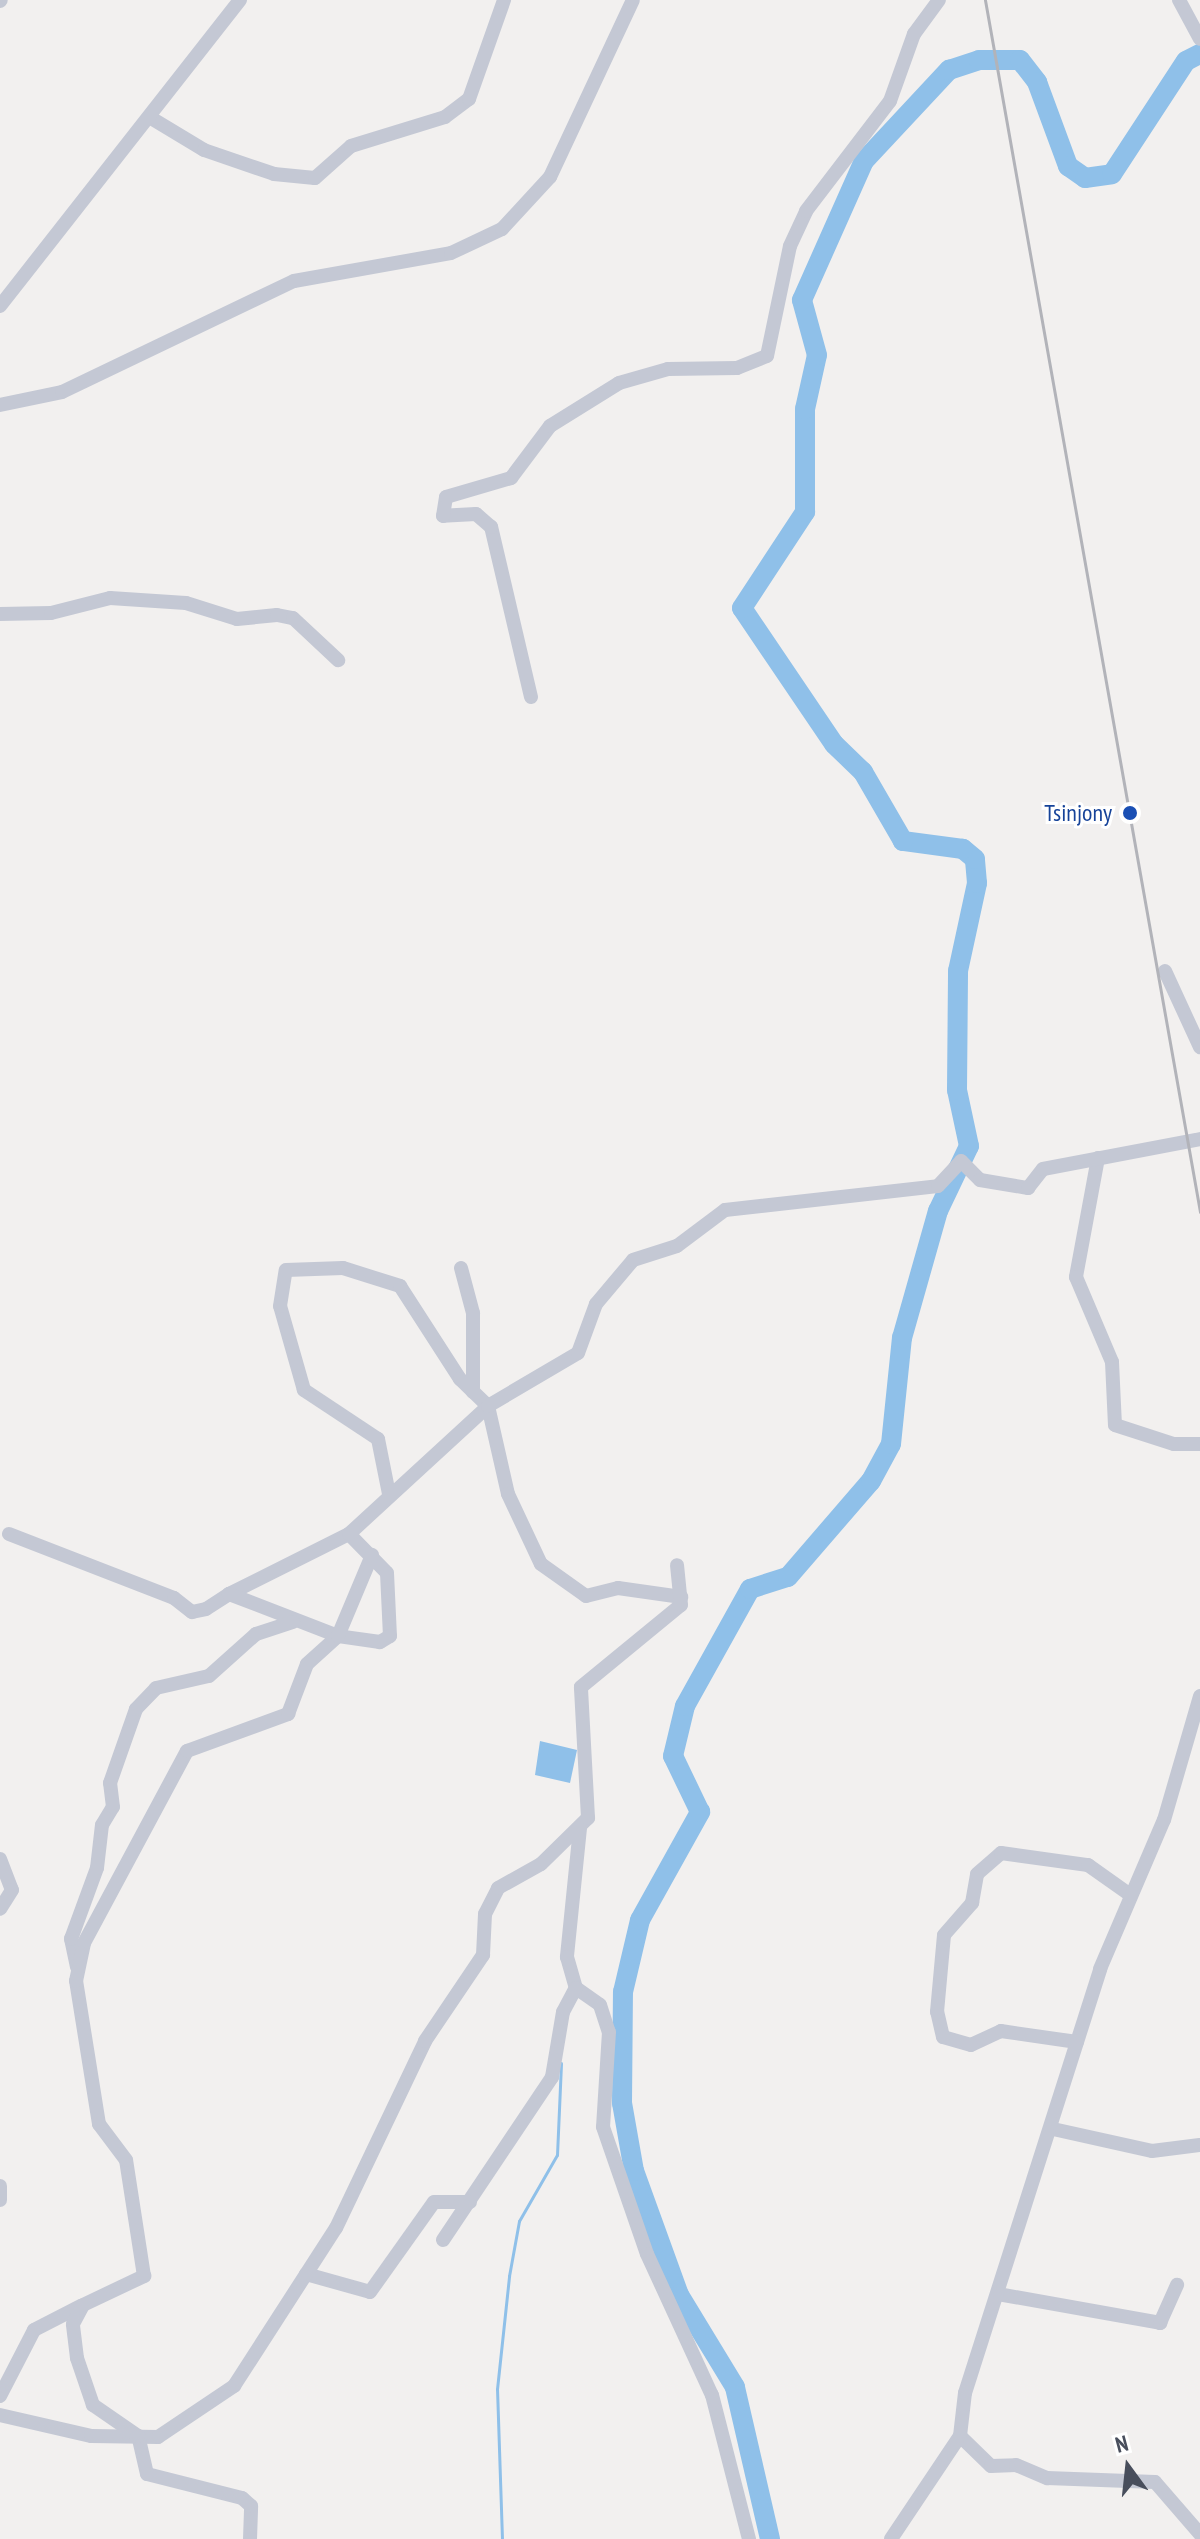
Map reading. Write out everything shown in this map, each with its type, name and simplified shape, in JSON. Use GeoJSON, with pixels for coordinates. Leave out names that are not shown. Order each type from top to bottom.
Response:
{"type":"FeatureCollection","features":[{"type":"Feature","properties":{"kind":"street"},"geometry":{"type":"LineString","coordinates":[[0,306],[151,118],[240,0]]}},
{"type":"Feature","properties":{"kind":"street"},"geometry":{"type":"LineString","coordinates":[[151,118],[204,150],[274,174],[315,178],[351,146],[445,117],[469,99],[504,0]]}},
{"type":"Feature","properties":{"kind":"street"},"geometry":{"type":"LineString","coordinates":[[0,405],[62,392],[294,281],[451,253],[502,229],[550,177],[633,0]]}},
{"type":"Feature","properties":{"kind":"street"},"geometry":{"type":"LineString","coordinates":[[531,697],[491,527],[476,514],[443,516],[446,497],[511,478],[550,426],[619,383],[668,369],[737,368],[767,356],[790,246],[806,211],[890,101],[914,34],[939,0]]}},
{"type":"Feature","properties":{"kind":"street"},"geometry":{"type":"LineString","coordinates":[[1179,0],[1200,39]]}},
{"type":"Feature","properties":{"kind":"street"},"geometry":{"type":"LineString","coordinates":[[0,614],[51,613],[110,598],[186,603],[237,619],[277,615],[293,618],[338,660]]}},
{"type":"Feature","properties":{"kind":"street"},"geometry":{"type":"LineString","coordinates":[[1165,971],[1200,1047]]}},
{"type":"Feature","properties":{"kind":"street"},"geometry":{"type":"LineString","coordinates":[[9,1534],[174,1598],[192,1612],[349,1534],[488,1406],[578,1353],[596,1304],[633,1260],[677,1246],[725,1210],[760,1201],[936,1187],[965,1162],[980,1180],[1028,1188],[1043,1169],[1200,1139]]}},
{"type":"Feature","properties":{"kind":"street"},"geometry":{"type":"LineString","coordinates":[[1098,1158],[1076,1277],[1112,1362],[1115,1425],[1174,1444],[1200,1444]]}},
{"type":"Feature","properties":{"kind":"street"},"geometry":{"type":"LineString","coordinates":[[389,1494],[378,1439],[304,1390],[280,1306],[286,1270],[343,1268],[400,1286],[473,1392],[488,1406],[508,1494],[541,1564],[586,1596],[618,1588],[681,1597]]}},
{"type":"Feature","properties":{"kind":"street"},"geometry":{"type":"LineString","coordinates":[[461,1268],[473,1313],[473,1392]]}},
{"type":"Feature","properties":{"kind":"street"},"geometry":{"type":"LineString","coordinates":[[229,1594],[338,1636],[380,1642],[390,1636],[387,1573],[349,1534]]}},
{"type":"Feature","properties":{"kind":"street"},"geometry":{"type":"LineString","coordinates":[[78,1971],[84,1943],[187,1751],[288,1714],[307,1664],[338,1636],[372,1555]]}},
{"type":"Feature","properties":{"kind":"street"},"geometry":{"type":"LineString","coordinates":[[0,2415],[91,2436],[158,2437],[234,2386],[306,2274],[376,2154],[425,2041],[483,1955],[485,1914],[498,1888],[541,1864],[588,1818],[581,1687],[663,1624],[681,1597],[677,1565]]}},
{"type":"Feature","properties":{"kind":"street"},"geometry":{"type":"LineString","coordinates":[[0,2396],[34,2330],[144,2276],[126,2160],[99,2124],[71,1939],[97,1868],[102,1825],[113,1807],[110,1783],[136,1709],[156,1688],[209,1676],[256,1634],[294,1621]]}},
{"type":"Feature","properties":{"kind":"street"},"geometry":{"type":"LineString","coordinates":[[891,2539],[960,2436],[965,2393],[1053,2129],[1077,2042],[1129,1894],[1164,1820],[1200,1696]]}},
{"type":"Feature","properties":{"kind":"street"},"geometry":{"type":"LineString","coordinates":[[580,1828],[567,1957],[576,1988],[600,2005],[609,2032],[603,2127],[647,2254],[712,2395],[749,2539]]}},
{"type":"Feature","properties":{"kind":"street"},"geometry":{"type":"LineString","coordinates":[[1077,2042],[1001,2031],[971,2045],[943,2037],[937,2012],[944,1935],[972,1903],[977,1874],[1001,1853],[1088,1865],[1129,1894]]}},
{"type":"Feature","properties":{"kind":"street"},"geometry":{"type":"LineString","coordinates":[[0,1859],[12,1890],[0,1909]]}},
{"type":"Feature","properties":{"kind":"street"},"geometry":{"type":"LineString","coordinates":[[443,2240],[552,2077],[563,2012],[576,1988]]}},
{"type":"Feature","properties":{"kind":"street"},"geometry":{"type":"LineString","coordinates":[[1053,2129],[1152,2151],[1200,2145]]}},
{"type":"Feature","properties":{"kind":"street"},"geometry":{"type":"LineString","coordinates":[[0,2186],[0,2200]]}},
{"type":"Feature","properties":{"kind":"street"},"geometry":{"type":"LineString","coordinates":[[306,2274],[370,2292],[434,2202],[470,2202]]}},
{"type":"Feature","properties":{"kind":"street"},"geometry":{"type":"LineString","coordinates":[[998,2294],[1160,2323],[1177,2285]]}},
{"type":"Feature","properties":{"kind":"street"},"geometry":{"type":"LineString","coordinates":[[83,2305],[73,2324],[93,2405],[138,2436],[147,2474],[242,2498],[251,2506],[250,2539]]}},
{"type":"Feature","properties":{"kind":"street"},"geometry":{"type":"LineString","coordinates":[[960,2436],[991,2466],[1016,2465],[1047,2478],[1155,2482],[1200,2534]]}},
{"type":"Feature","properties":{"kind":"water"},"geometry":{"type":"Polygon","coordinates":[[[540,1741],[577,1750],[570,1783],[535,1775],[540,1741]]]}},
{"type":"Feature","properties":{"kind":"waterway"},"geometry":{"type":"LineString","coordinates":[[770,2539],[735,2387],[679,2295],[634,2171],[622,2103],[623,1992],[640,1920],[700,1812],[673,1756],[685,1706],[750,1589],[788,1577],[871,1481],[891,1444],[902,1338],[938,1211],[969,1146],[957,1090],[958,971],[977,883],[975,859],[963,849],[903,841],[863,772],[834,744],[742,608],[805,512],[805,409],[817,355],[802,300],[864,161],[949,70],[979,60],[1020,60],[1037,82],[1068,166],[1085,178],[1112,174],[1186,61],[1200,54]]}},
{"type":"Feature","properties":{"kind":"waterway"},"geometry":{"type":"LineString","coordinates":[[502,2539],[497,2389],[509,2276],[519,2221],[557,2155],[561,2063]]}},
{"type":"Feature","properties":{"kind":"railway"},"geometry":{"type":"LineString","coordinates":[[985,0],[1200,1212]]}},
{"type":"Feature","properties":{"kind":"place","name":"Tsinjony"},"geometry":{"type":"Point","coordinates":[1130,813]}}]}
